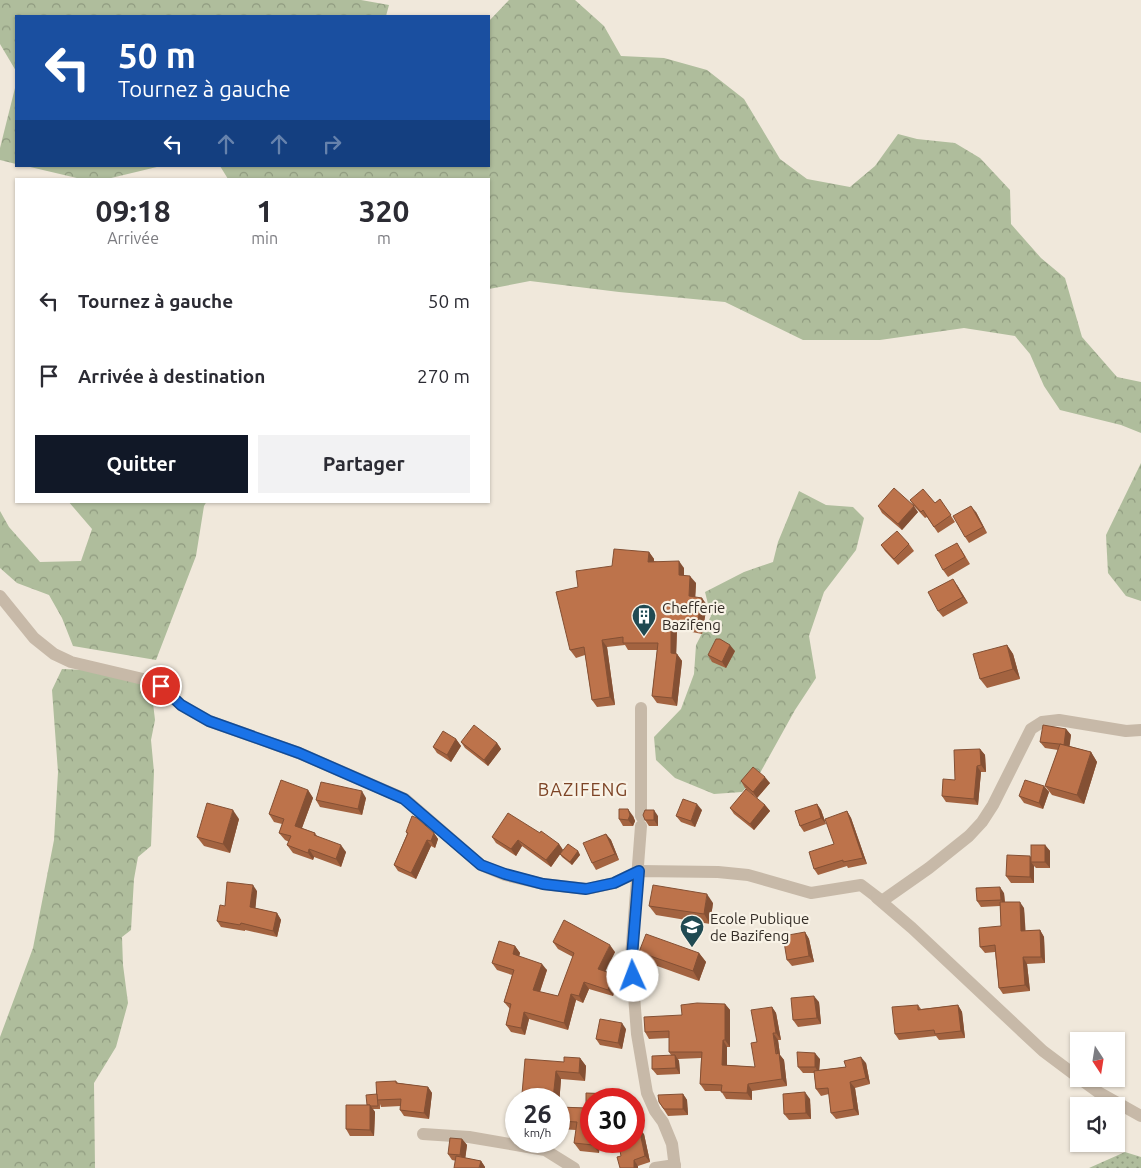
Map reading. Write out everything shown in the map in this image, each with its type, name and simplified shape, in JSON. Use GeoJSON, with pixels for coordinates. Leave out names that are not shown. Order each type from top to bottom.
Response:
{"type":"FeatureCollection","features":[{"type":"Feature","properties":{"kind":"street"},"geometry":{"type":"LineString","coordinates":[[0,596],[34,638],[54,654],[71,662],[152,682],[161,686],[181,705],[209,721],[299,753],[404,799],[481,865],[505,874],[543,884],[586,889],[614,883],[639,871],[718,872],[748,875],[811,893],[861,885],[882,901],[929,868],[969,836],[982,822],[1031,729],[1042,722],[1059,720],[1126,731],[1141,730]]}},
{"type":"Feature","properties":{"kind":"street"},"geometry":{"type":"LineString","coordinates":[[641,708],[641,821],[632,957],[637,1034],[647,1093],[655,1111],[663,1122],[672,1144],[675,1166],[655,1168]]}},
{"type":"Feature","properties":{"kind":"street"},"geometry":{"type":"LineString","coordinates":[[861,885],[912,928],[1043,1051],[1070,1071]]}},
{"type":"Feature","properties":{"kind":"street"},"geometry":{"type":"LineString","coordinates":[[1093,1088],[1141,1116]]}},
{"type":"Feature","properties":{"kind":"street"},"geometry":{"type":"LineString","coordinates":[[423,1134],[469,1137],[545,1150],[574,1168]]}},
{"type":"Feature","properties":{"kind":"green space"},"geometry":{"type":"Polygon","coordinates":[[[0,0],[361,0],[389,5],[386,15],[15,15],[15,69],[0,44],[0,0]]]}},
{"type":"Feature","properties":{"kind":"green space"},"geometry":{"type":"Polygon","coordinates":[[[509,0],[575,0],[604,26],[621,56],[664,58],[707,70],[744,99],[780,159],[807,179],[850,187],[875,166],[898,134],[917,139],[955,143],[980,158],[1010,190],[1011,224],[1041,258],[1065,278],[1082,337],[1117,377],[1141,382],[1141,433],[1121,425],[1060,410],[1044,386],[1030,354],[1015,336],[964,328],[880,340],[803,340],[725,302],[530,281],[490,289],[490,178],[227,178],[221,167],[490,167],[490,20],[509,0]]]}},
{"type":"Feature","properties":{"kind":"green space"},"geometry":{"type":"Polygon","coordinates":[[[15,88],[15,164],[0,160],[0,148],[15,88]]]}},
{"type":"Feature","properties":{"kind":"green space"},"geometry":{"type":"Polygon","coordinates":[[[30,167],[157,167],[111,178],[77,178],[30,167]]]}},
{"type":"Feature","properties":{"kind":"green space"},"geometry":{"type":"Polygon","coordinates":[[[1141,463],[1141,601],[1126,596],[1108,573],[1106,535],[1141,463]]]}},
{"type":"Feature","properties":{"kind":"green space"},"geometry":{"type":"Polygon","coordinates":[[[799,491],[826,505],[853,507],[864,518],[856,550],[824,592],[809,636],[816,678],[795,710],[760,773],[742,792],[714,794],[675,778],[656,760],[654,737],[681,709],[694,674],[696,645],[711,616],[705,592],[744,572],[773,562],[778,542],[799,491]]]}},
{"type":"Feature","properties":{"kind":"green space"},"geometry":{"type":"Polygon","coordinates":[[[70,503],[206,503],[196,556],[156,660],[73,646],[62,618],[49,595],[17,583],[0,568],[0,511],[9,527],[40,562],[81,561],[92,529],[70,503]]]}},
{"type":"Feature","properties":{"kind":"green space"},"geometry":{"type":"Polygon","coordinates":[[[62,669],[85,670],[151,686],[155,720],[151,740],[154,772],[151,846],[138,857],[134,879],[131,930],[122,937],[123,965],[128,1003],[116,1047],[94,1083],[95,1168],[0,1168],[0,1037],[33,948],[54,840],[58,772],[52,690],[62,669]]]}},
{"type":"Feature","properties":{"kind":"green space"},"geometry":{"type":"Polygon","coordinates":[[[1125,1152],[1141,1157],[1141,1168],[1089,1168],[1125,1152]]]}},
{"type":"Feature","properties":{"kind":"building"},"geometry":{"type":"Polygon","coordinates":[[[894,488],[914,506],[898,524],[878,506],[894,488]]]}},
{"type":"Feature","properties":{"kind":"building"},"geometry":{"type":"Polygon","coordinates":[[[923,489],[935,503],[940,499],[951,515],[934,527],[923,510],[921,512],[910,500],[923,489]]]}},
{"type":"Feature","properties":{"kind":"building"},"geometry":{"type":"Polygon","coordinates":[[[971,506],[983,527],[965,537],[953,516],[971,506]]]}},
{"type":"Feature","properties":{"kind":"building"},"geometry":{"type":"Polygon","coordinates":[[[897,531],[909,544],[894,559],[881,545],[897,531]]]}},
{"type":"Feature","properties":{"kind":"building"},"geometry":{"type":"Polygon","coordinates":[[[957,543],[965,557],[943,570],[935,555],[957,543]]]}},
{"type":"Feature","properties":{"kind":"building"},"geometry":{"type":"Polygon","coordinates":[[[614,549],[649,552],[648,562],[679,561],[679,575],[690,576],[689,596],[702,598],[697,626],[671,622],[671,653],[677,654],[672,698],[652,696],[658,643],[623,643],[623,637],[602,640],[610,697],[592,700],[584,647],[570,650],[556,592],[578,587],[576,571],[612,566],[614,549]]]}},
{"type":"Feature","properties":{"kind":"building"},"geometry":{"type":"Polygon","coordinates":[[[953,579],[963,597],[938,611],[928,592],[953,579]]]}},
{"type":"Feature","properties":{"kind":"building"},"geometry":{"type":"Polygon","coordinates":[[[716,639],[720,639],[730,645],[722,662],[708,655],[716,639]]]}},
{"type":"Feature","properties":{"kind":"building"},"geometry":{"type":"Polygon","coordinates":[[[1007,645],[1013,669],[980,679],[973,654],[1007,645]]]}},
{"type":"Feature","properties":{"kind":"building"},"geometry":{"type":"Polygon","coordinates":[[[474,725],[497,743],[484,760],[461,742],[474,725]]]}},
{"type":"Feature","properties":{"kind":"building"},"geometry":{"type":"Polygon","coordinates":[[[1043,725],[1066,729],[1064,745],[1040,742],[1043,725]]]}},
{"type":"Feature","properties":{"kind":"building"},"geometry":{"type":"Polygon","coordinates":[[[443,731],[456,739],[447,755],[433,747],[443,731]]]}},
{"type":"Feature","properties":{"kind":"building"},"geometry":{"type":"Polygon","coordinates":[[[1060,744],[1091,752],[1077,795],[1045,786],[1060,744]]]}},
{"type":"Feature","properties":{"kind":"building"},"geometry":{"type":"Polygon","coordinates":[[[980,749],[981,765],[977,766],[974,799],[942,796],[943,779],[955,780],[954,750],[980,749]]]}},
{"type":"Feature","properties":{"kind":"building"},"geometry":{"type":"Polygon","coordinates":[[[753,767],[765,777],[753,792],[741,781],[753,767]]]}},
{"type":"Feature","properties":{"kind":"building"},"geometry":{"type":"Polygon","coordinates":[[[281,780],[308,790],[295,826],[341,845],[336,859],[309,849],[308,853],[287,845],[291,836],[279,833],[284,819],[269,814],[281,780]]]}},
{"type":"Feature","properties":{"kind":"building"},"geometry":{"type":"Polygon","coordinates":[[[1025,780],[1044,786],[1039,803],[1019,796],[1025,780]]]}},
{"type":"Feature","properties":{"kind":"building"},"geometry":{"type":"Polygon","coordinates":[[[321,782],[362,791],[358,809],[316,800],[321,782]]]}},
{"type":"Feature","properties":{"kind":"building"},"geometry":{"type":"Polygon","coordinates":[[[746,789],[765,805],[750,824],[730,808],[746,789]]]}},
{"type":"Feature","properties":{"kind":"building"},"geometry":{"type":"Polygon","coordinates":[[[683,799],[697,804],[691,821],[676,816],[683,799]]]}},
{"type":"Feature","properties":{"kind":"building"},"geometry":{"type":"Polygon","coordinates":[[[207,803],[233,810],[223,844],[197,837],[207,803]]]}},
{"type":"Feature","properties":{"kind":"building"},"geometry":{"type":"Polygon","coordinates":[[[817,804],[821,818],[800,826],[795,811],[817,804]]]}},
{"type":"Feature","properties":{"kind":"building"},"geometry":{"type":"Polygon","coordinates":[[[619,809],[628,809],[630,815],[628,820],[619,819],[619,809]]]}},
{"type":"Feature","properties":{"kind":"building"},"geometry":{"type":"Polygon","coordinates":[[[645,810],[654,810],[654,820],[645,820],[643,815],[645,810]]]}},
{"type":"Feature","properties":{"kind":"building"},"geometry":{"type":"Polygon","coordinates":[[[847,811],[863,858],[843,862],[843,860],[814,869],[809,852],[834,844],[825,819],[847,811]]]}},
{"type":"Feature","properties":{"kind":"building"},"geometry":{"type":"Polygon","coordinates":[[[508,813],[540,833],[541,831],[559,844],[546,860],[518,840],[511,849],[492,837],[508,813]]]}},
{"type":"Feature","properties":{"kind":"building"},"geometry":{"type":"Polygon","coordinates":[[[412,816],[434,833],[431,841],[427,840],[411,873],[394,865],[408,833],[406,832],[412,816]]]}},
{"type":"Feature","properties":{"kind":"building"},"geometry":{"type":"Polygon","coordinates":[[[606,834],[615,854],[592,863],[583,843],[606,834]]]}},
{"type":"Feature","properties":{"kind":"building"},"geometry":{"type":"Polygon","coordinates":[[[568,844],[578,851],[570,862],[560,854],[568,844]]]}},
{"type":"Feature","properties":{"kind":"building"},"geometry":{"type":"Polygon","coordinates":[[[1031,845],[1045,845],[1045,862],[1031,862],[1031,845]]]}},
{"type":"Feature","properties":{"kind":"building"},"geometry":{"type":"Polygon","coordinates":[[[1007,855],[1030,856],[1030,877],[1006,876],[1007,855]]]}},
{"type":"Feature","properties":{"kind":"building"},"geometry":{"type":"Polygon","coordinates":[[[227,882],[253,885],[250,907],[277,913],[273,931],[241,923],[240,925],[217,921],[220,905],[225,906],[227,882]]]}},
{"type":"Feature","properties":{"kind":"building"},"geometry":{"type":"Polygon","coordinates":[[[653,885],[707,894],[704,914],[649,906],[653,885]]]}},
{"type":"Feature","properties":{"kind":"building"},"geometry":{"type":"Polygon","coordinates":[[[1000,887],[1001,900],[977,901],[976,888],[1000,887]]]}},
{"type":"Feature","properties":{"kind":"building"},"geometry":{"type":"Polygon","coordinates":[[[1000,902],[1020,902],[1021,931],[1040,930],[1041,957],[1023,957],[1025,985],[999,988],[995,945],[980,947],[979,928],[1001,926],[1000,902]]]}},
{"type":"Feature","properties":{"kind":"building"},"geometry":{"type":"Polygon","coordinates":[[[564,920],[610,945],[598,969],[613,974],[608,990],[584,982],[579,996],[571,994],[564,1023],[524,1012],[521,1028],[506,1025],[511,1004],[504,1002],[514,970],[492,963],[499,941],[515,946],[513,954],[542,964],[533,990],[558,996],[574,953],[553,942],[564,920]]]}},
{"type":"Feature","properties":{"kind":"building"},"geometry":{"type":"Polygon","coordinates":[[[805,932],[809,956],[787,960],[783,936],[805,932]]]}},
{"type":"Feature","properties":{"kind":"building"},"geometry":{"type":"Polygon","coordinates":[[[646,934],[699,953],[693,971],[639,952],[646,934]]]}},
{"type":"Feature","properties":{"kind":"building"},"geometry":{"type":"Polygon","coordinates":[[[814,996],[817,1018],[793,1020],[791,998],[814,996]]]}},
{"type":"Feature","properties":{"kind":"building"},"geometry":{"type":"Polygon","coordinates":[[[697,1003],[725,1004],[725,1040],[723,1040],[722,1065],[755,1067],[751,1043],[757,1042],[751,1010],[772,1007],[776,1033],[773,1033],[776,1054],[779,1053],[782,1079],[748,1084],[747,1093],[721,1092],[722,1085],[700,1084],[702,1052],[669,1052],[669,1031],[645,1032],[644,1017],[682,1015],[681,1005],[697,1003]]]}},
{"type":"Feature","properties":{"kind":"building"},"geometry":{"type":"Polygon","coordinates":[[[918,1005],[918,1010],[958,1005],[961,1031],[935,1034],[934,1030],[895,1034],[892,1007],[918,1005]]]}},
{"type":"Feature","properties":{"kind":"building"},"geometry":{"type":"Polygon","coordinates":[[[600,1019],[622,1023],[618,1043],[596,1039],[600,1019]]]}},
{"type":"Feature","properties":{"kind":"building"},"geometry":{"type":"Polygon","coordinates":[[[797,1052],[815,1053],[815,1067],[798,1067],[797,1052]]]}},
{"type":"Feature","properties":{"kind":"building"},"geometry":{"type":"Polygon","coordinates":[[[675,1055],[676,1068],[652,1069],[652,1056],[675,1055]]]}},
{"type":"Feature","properties":{"kind":"building"},"geometry":{"type":"Polygon","coordinates":[[[564,1057],[580,1058],[579,1073],[556,1071],[554,1088],[523,1088],[525,1059],[564,1062],[564,1057]]]}},
{"type":"Feature","properties":{"kind":"building"},"geometry":{"type":"Polygon","coordinates":[[[861,1057],[866,1078],[850,1082],[854,1109],[831,1113],[828,1088],[816,1089],[814,1071],[846,1067],[844,1061],[861,1057]]]}},
{"type":"Feature","properties":{"kind":"building"},"geometry":{"type":"Polygon","coordinates":[[[396,1081],[396,1083],[428,1087],[424,1113],[400,1110],[401,1099],[377,1100],[376,1082],[396,1081]]]}},
{"type":"Feature","properties":{"kind":"building"},"geometry":{"type":"Polygon","coordinates":[[[805,1092],[806,1113],[784,1114],[783,1094],[805,1092]]]}},
{"type":"Feature","properties":{"kind":"building"},"geometry":{"type":"Polygon","coordinates":[[[377,1094],[378,1106],[367,1105],[366,1095],[377,1094]]]}},
{"type":"Feature","properties":{"kind":"building"},"geometry":{"type":"Polygon","coordinates":[[[683,1094],[683,1109],[664,1109],[659,1102],[658,1095],[683,1094]]]}},
{"type":"Feature","properties":{"kind":"building"},"geometry":{"type":"Polygon","coordinates":[[[346,1105],[370,1105],[370,1130],[346,1129],[346,1105]]]}},
{"type":"Feature","properties":{"kind":"building"},"geometry":{"type":"Polygon","coordinates":[[[570,1107],[580,1108],[580,1144],[574,1143],[577,1122],[570,1122],[570,1107]]]}},
{"type":"Feature","properties":{"kind":"building"},"geometry":{"type":"Polygon","coordinates":[[[450,1138],[462,1139],[460,1155],[448,1154],[450,1138]]]}},
{"type":"Feature","properties":{"kind":"building"},"geometry":{"type":"Polygon","coordinates":[[[620,1153],[644,1153],[645,1156],[634,1160],[634,1168],[620,1168],[617,1157],[621,1156],[620,1153]]]}},
{"type":"Feature","properties":{"kind":"building"},"geometry":{"type":"Polygon","coordinates":[[[456,1156],[481,1161],[479,1168],[454,1168],[456,1156]]]}},
{"type":"Feature","properties":{"kind":"place","name":"Chefferie Bazifeng"},"geometry":{"type":"Point","coordinates":[644,637]}},
{"type":"Feature","properties":{"kind":"place","name":"Ecole Publique de Bazifeng"},"geometry":{"type":"Point","coordinates":[692,948]}},
{"type":"Feature","properties":{"kind":"district","name":"BAZIFENG"},"geometry":{"type":"Point","coordinates":[583,789]}},
{"type":"Feature","properties":{"kind":"route"},"geometry":{"type":"LineString","coordinates":[[161,686],[181,705],[209,721],[299,753],[404,799],[467,855],[481,865],[505,874],[543,884],[586,889],[614,883],[639,871],[632,957],[633,976]]}}]}
